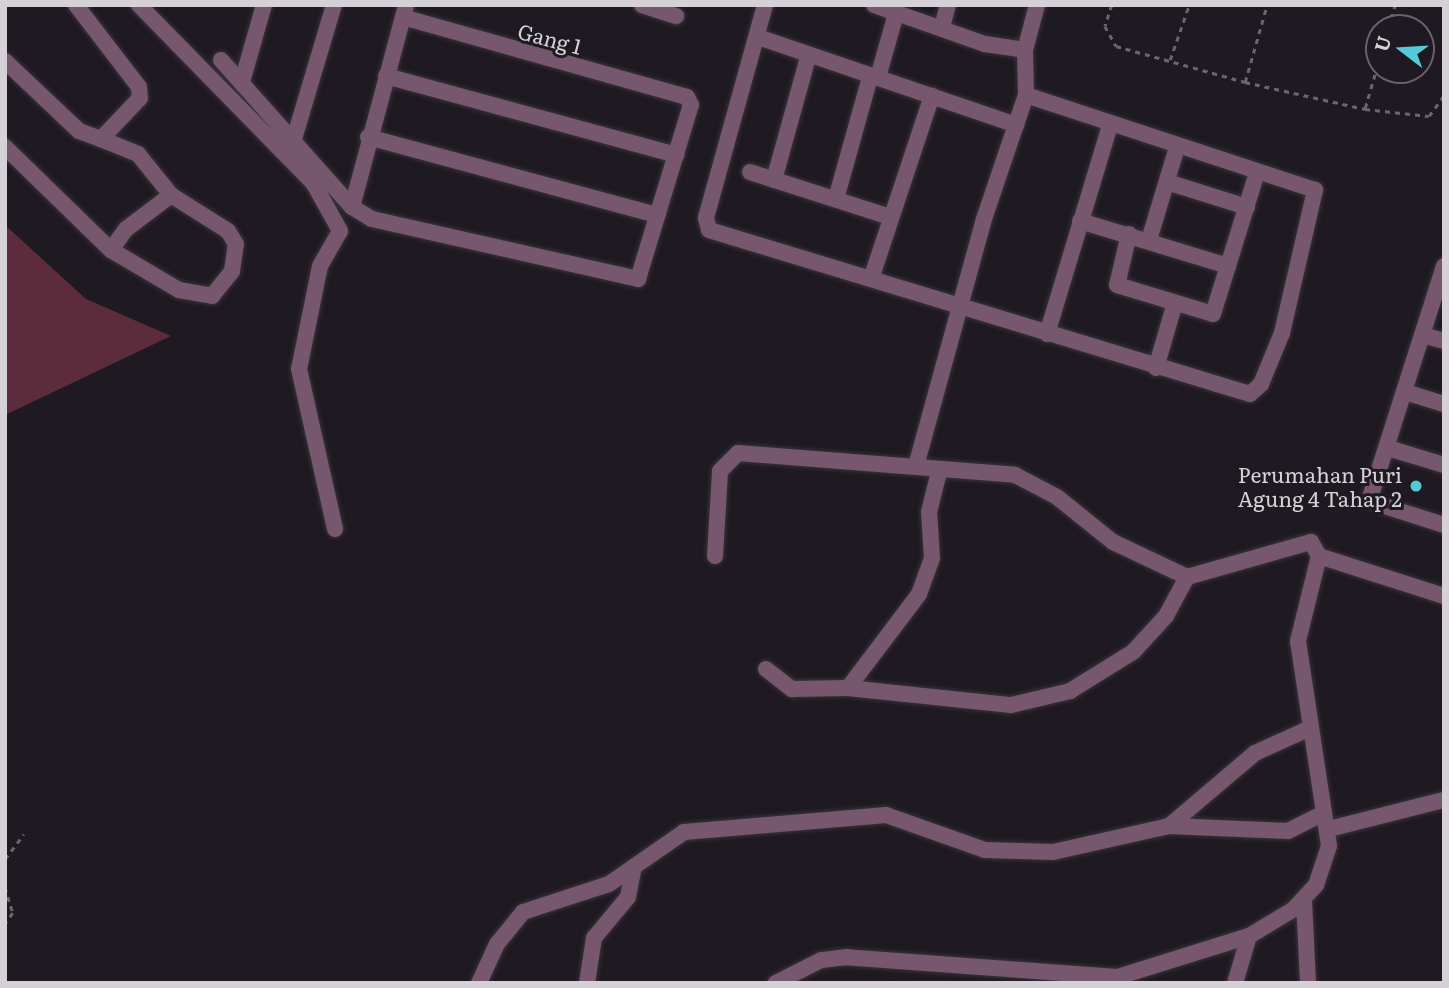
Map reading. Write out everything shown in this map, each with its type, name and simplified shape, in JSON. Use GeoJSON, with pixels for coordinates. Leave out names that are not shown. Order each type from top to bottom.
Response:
{"type":"FeatureCollection","features":[{"type":"Feature","properties":{"kind":"street"},"geometry":{"type":"LineString","coordinates":[[76,5],[139,87],[140,98],[102,139]]}},
{"type":"Feature","properties":{"kind":"street"},"geometry":{"type":"LineString","coordinates":[[139,5],[314,184],[340,231],[320,266],[299,369],[335,529]]}},
{"type":"Feature","properties":{"kind":"street"},"geometry":{"type":"LineString","coordinates":[[242,82],[264,5]]}},
{"type":"Feature","properties":{"kind":"street"},"geometry":{"type":"LineString","coordinates":[[294,139],[334,5]]}},
{"type":"Feature","properties":{"kind":"street"},"geometry":{"type":"LineString","coordinates":[[642,5],[676,16]]}},
{"type":"Feature","properties":{"kind":"street"},"geometry":{"type":"LineString","coordinates":[[765,5],[706,218],[709,230],[872,276],[1047,334],[1250,394],[1261,384],[1318,199],[1311,187],[1257,173],[1026,95]]}},
{"type":"Feature","properties":{"kind":"street"},"geometry":{"type":"LineString","coordinates":[[942,27],[948,5]]}},
{"type":"Feature","properties":{"kind":"street"},"geometry":{"type":"LineString","coordinates":[[916,466],[960,304],[1026,95],[1025,50],[1037,5]]}},
{"type":"Feature","properties":{"kind":"street"},"geometry":{"type":"LineString","coordinates":[[878,6],[896,14],[1025,50]]}},
{"type":"Feature","properties":{"kind":"street"},"geometry":{"type":"LineString","coordinates":[[352,206],[368,137],[405,11]]}},
{"type":"Feature","properties":{"kind":"street","name":"Gang 1"},"geometry":{"type":"LineString","coordinates":[[405,11],[687,97],[676,155]]}},
{"type":"Feature","properties":{"kind":"street"},"geometry":{"type":"LineString","coordinates":[[836,199],[896,14]]}},
{"type":"Feature","properties":{"kind":"street"},"geometry":{"type":"LineString","coordinates":[[758,37],[808,57],[1016,125]]}},
{"type":"Feature","properties":{"kind":"street"},"geometry":{"type":"LineString","coordinates":[[774,180],[808,57]]}},
{"type":"Feature","properties":{"kind":"street"},"geometry":{"type":"LineString","coordinates":[[221,60],[352,206],[372,219],[629,282],[638,279],[676,155],[386,76]]}},
{"type":"Feature","properties":{"kind":"street"},"geometry":{"type":"LineString","coordinates":[[5,61],[79,131],[138,155],[171,195],[228,231],[236,244],[232,271],[212,296],[179,290],[111,250],[5,147]]}},
{"type":"Feature","properties":{"kind":"street"},"geometry":{"type":"LineString","coordinates":[[872,276],[932,96]]}},
{"type":"Feature","properties":{"kind":"street"},"geometry":{"type":"LineString","coordinates":[[1047,334],[1110,125]]}},
{"type":"Feature","properties":{"kind":"street"},"geometry":{"type":"LineString","coordinates":[[368,137],[658,215]]}},
{"type":"Feature","properties":{"kind":"street"},"geometry":{"type":"LineString","coordinates":[[1149,240],[1177,147]]}},
{"type":"Feature","properties":{"kind":"street"},"geometry":{"type":"LineString","coordinates":[[750,172],[890,217]]}},
{"type":"Feature","properties":{"kind":"street"},"geometry":{"type":"LineString","coordinates":[[1129,234],[1117,285],[1174,306],[1213,314],[1257,173]]}},
{"type":"Feature","properties":{"kind":"street"},"geometry":{"type":"LineString","coordinates":[[1167,182],[1247,207]]}},
{"type":"Feature","properties":{"kind":"street"},"geometry":{"type":"LineString","coordinates":[[111,250],[126,229],[171,195]]}},
{"type":"Feature","properties":{"kind":"street"},"geometry":{"type":"LineString","coordinates":[[1080,221],[1227,266]]}},
{"type":"Feature","properties":{"kind":"street"},"geometry":{"type":"LineString","coordinates":[[1443,273],[1422,334],[1373,502],[1444,525]]}},
{"type":"Feature","properties":{"kind":"street"},"geometry":{"type":"LineString","coordinates":[[1156,368],[1174,306]]}},
{"type":"Feature","properties":{"kind":"street"},"geometry":{"type":"LineString","coordinates":[[1422,334],[1444,341]]}},
{"type":"Feature","properties":{"kind":"street"},"geometry":{"type":"LineString","coordinates":[[1405,392],[1444,404]]}},
{"type":"Feature","properties":{"kind":"street"},"geometry":{"type":"LineString","coordinates":[[1388,448],[1444,465]]}},
{"type":"Feature","properties":{"kind":"street"},"geometry":{"type":"LineString","coordinates":[[715,556],[720,471],[738,453],[916,466],[939,472],[1015,475],[1058,497],[1113,542],[1187,577],[1311,542],[1319,556],[1444,596]]}},
{"type":"Feature","properties":{"kind":"street"},"geometry":{"type":"LineString","coordinates":[[848,688],[919,594],[932,558],[929,512],[939,472]]}},
{"type":"Feature","properties":{"kind":"street"},"geometry":{"type":"LineString","coordinates":[[776,983],[821,960],[847,957],[1114,980],[1249,936],[1304,901],[1322,872],[1329,829],[1324,813],[1298,641],[1319,556]]}},
{"type":"Feature","properties":{"kind":"street"},"geometry":{"type":"LineString","coordinates":[[766,669],[792,689],[848,688],[1011,705],[1070,691],[1133,652],[1166,616],[1187,577]]}},
{"type":"Feature","properties":{"kind":"street"},"geometry":{"type":"LineString","coordinates":[[1169,827],[1255,753],[1310,728]]}},
{"type":"Feature","properties":{"kind":"street"},"geometry":{"type":"LineString","coordinates":[[1329,829],[1444,800]]}},
{"type":"Feature","properties":{"kind":"street"},"geometry":{"type":"LineString","coordinates":[[479,983],[498,944],[523,912],[609,884],[684,832],[879,814],[1009,854],[1053,852],[1169,827],[1288,831],[1324,813]]}},
{"type":"Feature","properties":{"kind":"street"},"geometry":{"type":"LineString","coordinates":[[587,983],[594,938],[628,897],[634,867]]}},
{"type":"Feature","properties":{"kind":"street"},"geometry":{"type":"LineString","coordinates":[[1304,901],[1308,983]]}},
{"type":"Feature","properties":{"kind":"street"},"geometry":{"type":"LineString","coordinates":[[1234,983],[1249,936]]}},
{"type":"Feature","properties":{"kind":"path"},"geometry":{"type":"LineString","coordinates":[[1112,5],[1105,26],[1116,46],[1245,82],[1365,109],[1429,116],[1444,95]]}},
{"type":"Feature","properties":{"kind":"path"},"geometry":{"type":"LineString","coordinates":[[1170,60],[1189,5]]}},
{"type":"Feature","properties":{"kind":"path"},"geometry":{"type":"LineString","coordinates":[[1245,82],[1267,5]]}},
{"type":"Feature","properties":{"kind":"path"},"geometry":{"type":"LineString","coordinates":[[1365,109],[1372,84]]}},
{"type":"Feature","properties":{"kind":"path"},"geometry":{"type":"LineString","coordinates":[[5,859],[24,834]]}},
{"type":"Feature","properties":{"kind":"path"},"geometry":{"type":"LineString","coordinates":[[5,887],[13,913],[5,924]]}},
{"type":"Feature","properties":{"kind":"shaded area"},"geometry":{"type":"Polygon","coordinates":[[[5,225],[86,299],[171,336],[5,415],[5,225]]]}},
{"type":"Feature","properties":{"kind":"place","name":"Perumahan Puri Agung 4 Tahap 2"},"geometry":{"type":"Point","coordinates":[1416,486]}}]}
